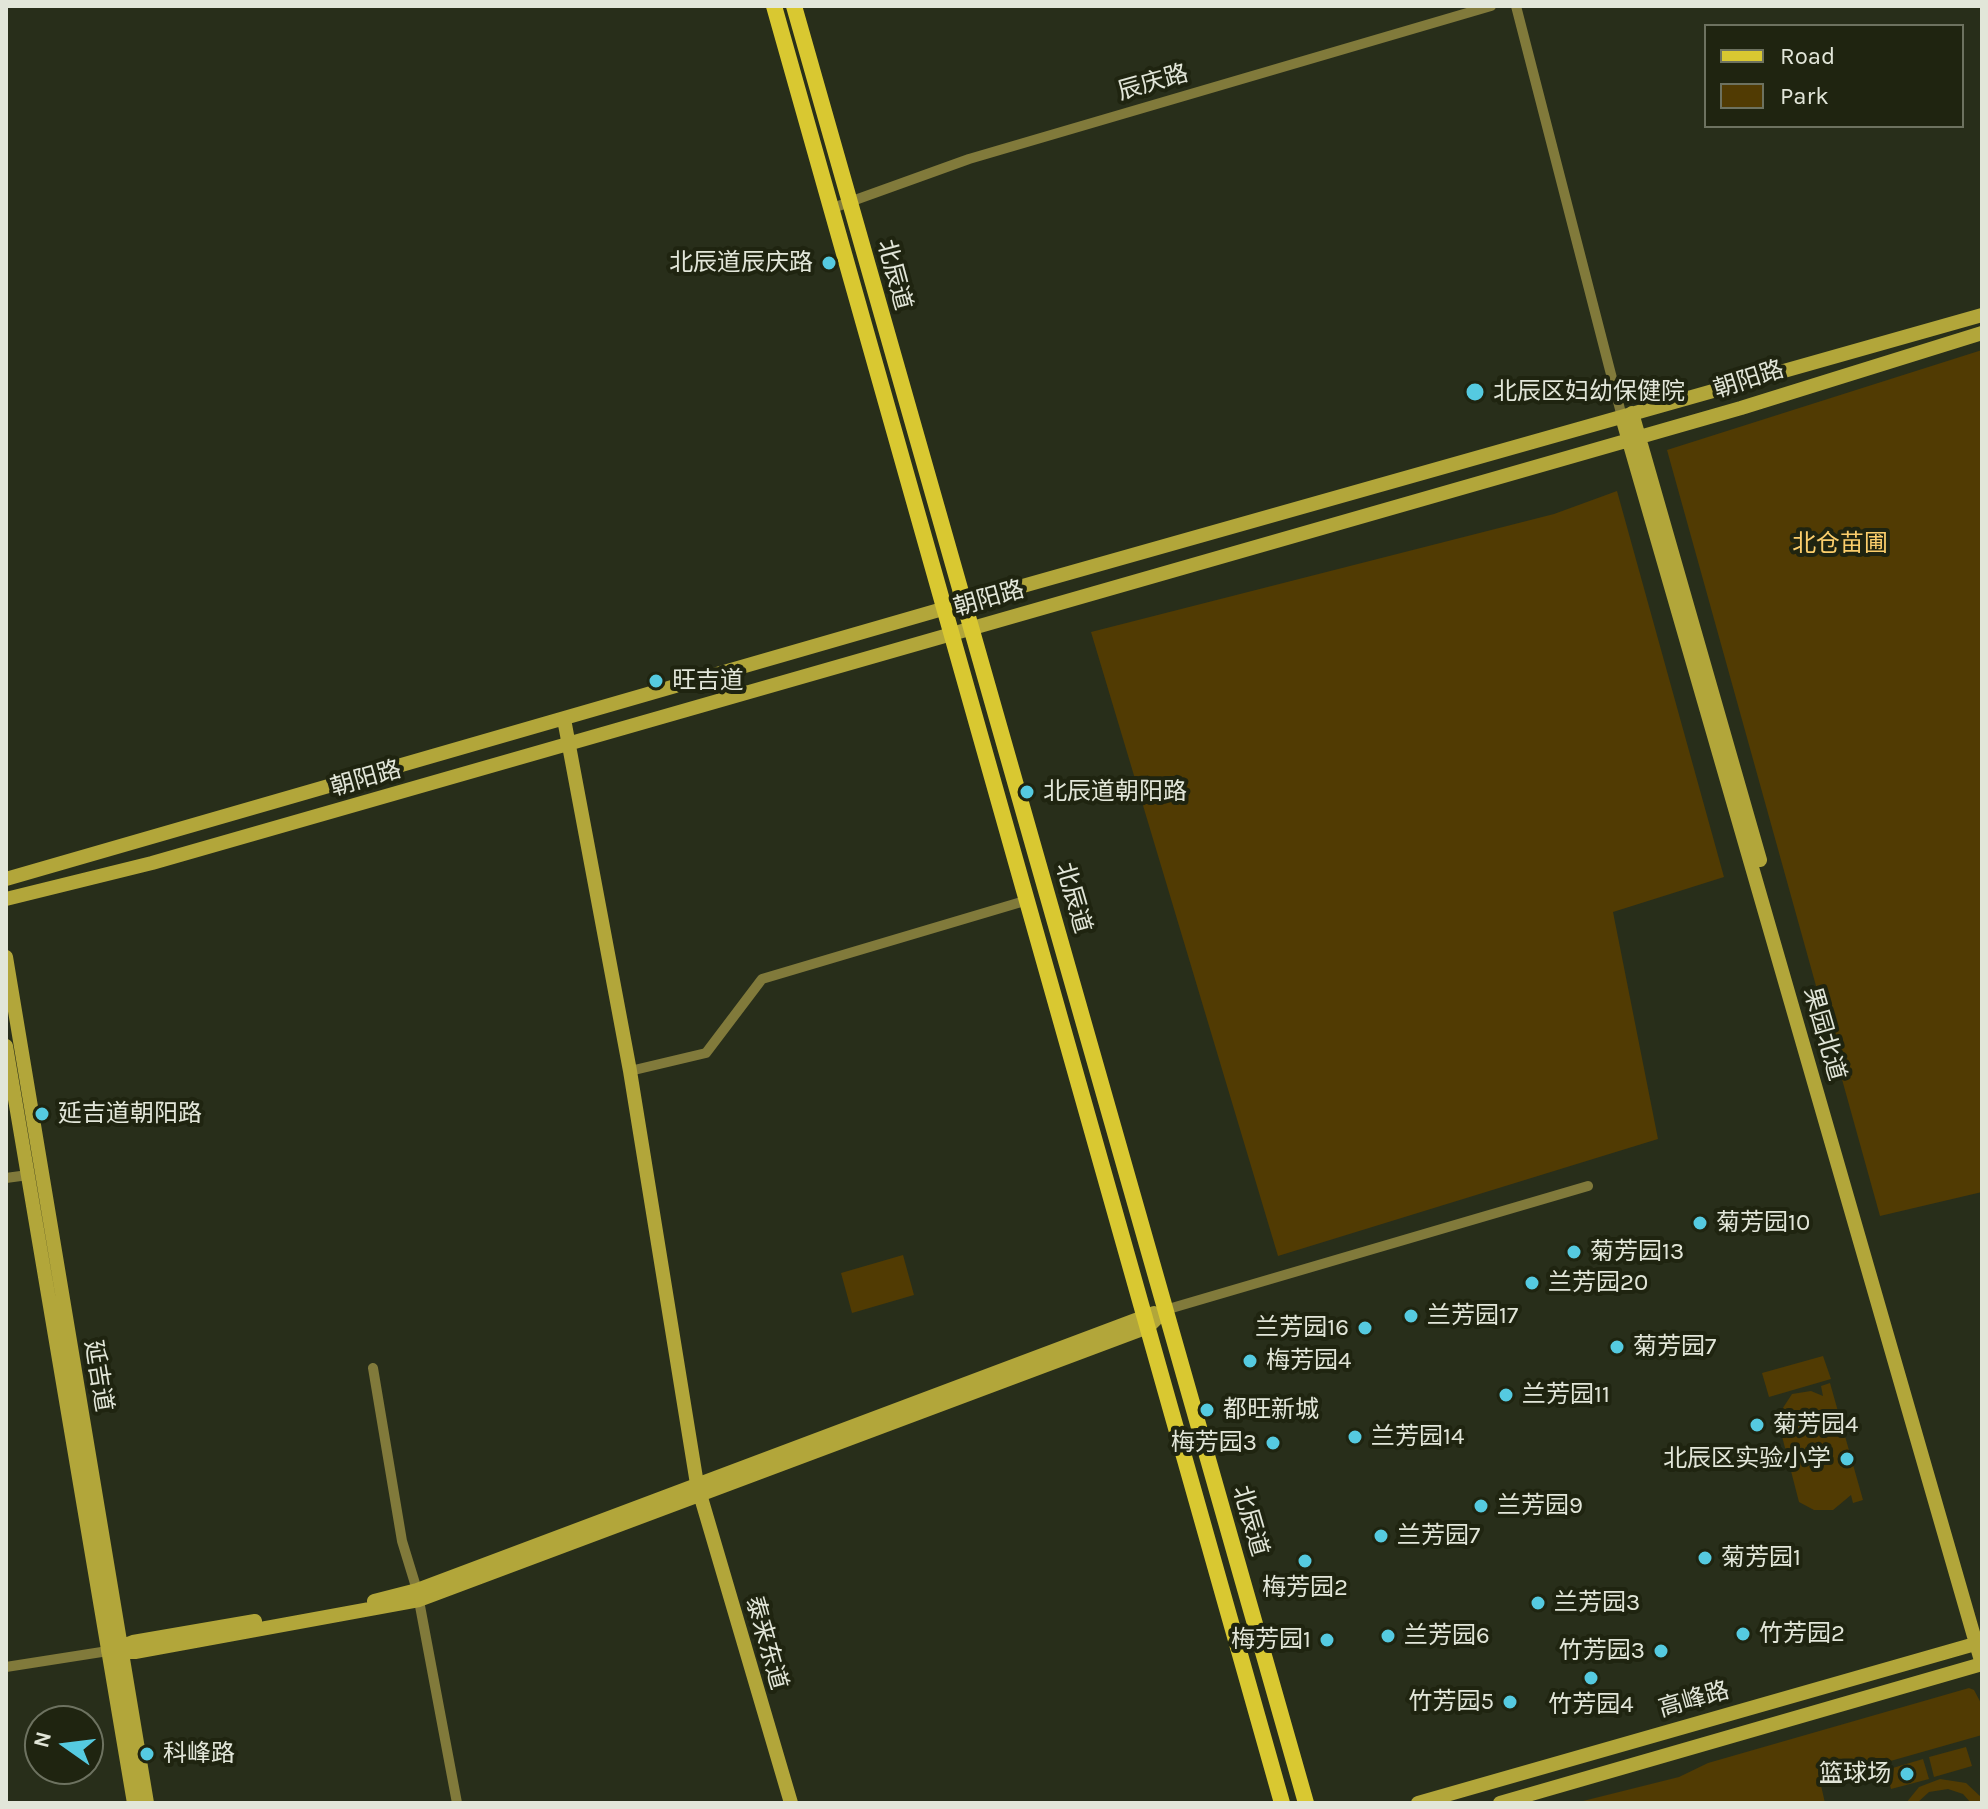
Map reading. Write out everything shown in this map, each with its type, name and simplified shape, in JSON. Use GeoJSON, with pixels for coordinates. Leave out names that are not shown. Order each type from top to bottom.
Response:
{"type":"FeatureCollection","features":[{"type":"Feature","properties":{"kind":"main road","name":"北辰道"},"geometry":{"type":"LineString","coordinates":[[774,6],[1282,1803]]}},
{"type":"Feature","properties":{"kind":"main road","name":"北辰道"},"geometry":{"type":"LineString","coordinates":[[794,6],[1306,1803]]}},
{"type":"Feature","properties":{"kind":"main road","name":"朝阳路"},"geometry":{"type":"LineString","coordinates":[[6,879],[944,608],[1982,315]]}},
{"type":"Feature","properties":{"kind":"main road","name":"朝阳路"},"geometry":{"type":"LineString","coordinates":[[6,899],[152,863],[571,743],[1634,437],[1982,333]]}},
{"type":"Feature","properties":{"kind":"main road","name":"果园北道"},"geometry":{"type":"LineString","coordinates":[[1627,415],[1982,1629]]}},
{"type":"Feature","properties":{"kind":"main road","name":"果园北道"},"geometry":{"type":"LineString","coordinates":[[1634,437],[1979,1643],[1982,1664]]}},
{"type":"Feature","properties":{"kind":"main road","name":"泰来东道"},"geometry":{"type":"LineString","coordinates":[[564,719],[571,743],[630,1071],[699,1489],[791,1803]]}},
{"type":"Feature","properties":{"kind":"main road","name":"延吉道"},"geometry":{"type":"LineString","coordinates":[[6,957],[147,1803]]}},
{"type":"Feature","properties":{"kind":"main road","name":"延吉道"},"geometry":{"type":"LineString","coordinates":[[6,1046],[103,1620],[119,1648],[134,1803]]}},
{"type":"Feature","properties":{"kind":"main road"},"geometry":{"type":"LineString","coordinates":[[119,1648],[156,1648],[418,1595],[1146,1321],[1165,1310]]}},
{"type":"Feature","properties":{"kind":"main road"},"geometry":{"type":"LineString","coordinates":[[119,1648],[418,1595]]}},
{"type":"Feature","properties":{"kind":"main road","name":"高峰路"},"geometry":{"type":"LineString","coordinates":[[1418,1803],[1979,1643]]}},
{"type":"Feature","properties":{"kind":"main road","name":"高峰路"},"geometry":{"type":"LineString","coordinates":[[1500,1803],[1982,1664]]}},
{"type":"Feature","properties":{"kind":"street","name":"辰庆路"},"geometry":{"type":"LineString","coordinates":[[829,206],[982,149],[1474,6]]}},
{"type":"Feature","properties":{"kind":"street","name":"辰庆路"},"geometry":{"type":"LineString","coordinates":[[848,198],[1099,119],[1491,6]]}},
{"type":"Feature","properties":{"kind":"street"},"geometry":{"type":"LineString","coordinates":[[1516,6],[1627,415]]}},
{"type":"Feature","properties":{"kind":"street"},"geometry":{"type":"LineString","coordinates":[[630,1071],[706,1053],[762,979],[1028,900]]}},
{"type":"Feature","properties":{"kind":"street"},"geometry":{"type":"LineString","coordinates":[[6,1178],[28,1175]]}},
{"type":"Feature","properties":{"kind":"street"},"geometry":{"type":"LineString","coordinates":[[1165,1310],[1588,1186]]}},
{"type":"Feature","properties":{"kind":"street"},"geometry":{"type":"LineString","coordinates":[[373,1368],[402,1541],[418,1595],[457,1803]]}},
{"type":"Feature","properties":{"kind":"street"},"geometry":{"type":"LineString","coordinates":[[6,1667],[119,1648]]}},
{"type":"Feature","properties":{"kind":"green space","name":"北仓苗圃"},"geometry":{"type":"Polygon","coordinates":[[[1982,350],[1982,1192],[1880,1216],[1667,450],[1982,350]]]}},
{"type":"Feature","properties":{"kind":"green space"},"geometry":{"type":"Polygon","coordinates":[[[1617,491],[1724,877],[1613,912],[1658,1139],[1278,1256],[1091,632],[1554,514],[1617,491]]]}},
{"type":"Feature","properties":{"kind":"green space"},"geometry":{"type":"Polygon","coordinates":[[[903,1255],[914,1295],[852,1313],[841,1273],[903,1255]]]}},
{"type":"Feature","properties":{"kind":"green space"},"geometry":{"type":"Polygon","coordinates":[[[1823,1356],[1831,1379],[1769,1397],[1762,1373],[1823,1356]]]}},
{"type":"Feature","properties":{"kind":"green space"},"geometry":{"type":"Polygon","coordinates":[[[1830,1383],[1863,1500],[1853,1503],[1851,1495],[1833,1510],[1814,1510],[1799,1502],[1777,1417],[1792,1394],[1811,1391],[1823,1396],[1821,1386],[1830,1383]]]}},
{"type":"Feature","properties":{"kind":"green space"},"geometry":{"type":"Polygon","coordinates":[[[1969,1688],[1974,1690],[1982,1705],[1982,1735],[1820,1781],[1825,1803],[1575,1803],[1679,1777],[1708,1763],[1969,1688]]]}},
{"type":"Feature","properties":{"kind":"green space","name":"篮球场"},"geometry":{"type":"Polygon","coordinates":[[[1966,1747],[1972,1766],[1934,1777],[1929,1757],[1966,1747]]]}},
{"type":"Feature","properties":{"kind":"green space","name":"篮球场"},"geometry":{"type":"Polygon","coordinates":[[[1923,1759],[1929,1779],[1891,1789],[1886,1770],[1923,1759]]]}},
{"type":"Feature","properties":{"kind":"green space"},"geometry":{"type":"Polygon","coordinates":[[[1940,1779],[1966,1783],[1981,1797],[1982,1803],[1971,1803],[1963,1794],[1948,1789],[1929,1792],[1917,1803],[1906,1803],[1919,1787],[1940,1779]]]}},
{"type":"Feature","properties":{"kind":"place","name":"北辰道辰庆路"},"geometry":{"type":"Point","coordinates":[829,263]}},
{"type":"Feature","properties":{"kind":"place","name":"北辰区妇幼保健院"},"geometry":{"type":"Point","coordinates":[1475,392]}},
{"type":"Feature","properties":{"kind":"place","name":"旺吉道"},"geometry":{"type":"Point","coordinates":[656,681]}},
{"type":"Feature","properties":{"kind":"place","name":"北辰道朝阳路"},"geometry":{"type":"Point","coordinates":[1027,792]}},
{"type":"Feature","properties":{"kind":"place","name":"延吉道朝阳路"},"geometry":{"type":"Point","coordinates":[42,1114]}},
{"type":"Feature","properties":{"kind":"place","name":"菊芳园10"},"geometry":{"type":"Point","coordinates":[1700,1223]}},
{"type":"Feature","properties":{"kind":"place","name":"菊芳园13"},"geometry":{"type":"Point","coordinates":[1574,1252]}},
{"type":"Feature","properties":{"kind":"place","name":"兰芳园20"},"geometry":{"type":"Point","coordinates":[1532,1283]}},
{"type":"Feature","properties":{"kind":"place","name":"兰芳园17"},"geometry":{"type":"Point","coordinates":[1411,1316]}},
{"type":"Feature","properties":{"kind":"place","name":"兰芳园16"},"geometry":{"type":"Point","coordinates":[1365,1328]}},
{"type":"Feature","properties":{"kind":"place","name":"菊芳园7"},"geometry":{"type":"Point","coordinates":[1617,1347]}},
{"type":"Feature","properties":{"kind":"place","name":"梅芳园4"},"geometry":{"type":"Point","coordinates":[1250,1361]}},
{"type":"Feature","properties":{"kind":"place","name":"兰芳园11"},"geometry":{"type":"Point","coordinates":[1506,1395]}},
{"type":"Feature","properties":{"kind":"place","name":"都旺新城"},"geometry":{"type":"Point","coordinates":[1207,1410]}},
{"type":"Feature","properties":{"kind":"place","name":"菊芳园4"},"geometry":{"type":"Point","coordinates":[1757,1425]}},
{"type":"Feature","properties":{"kind":"place","name":"兰芳园14"},"geometry":{"type":"Point","coordinates":[1355,1437]}},
{"type":"Feature","properties":{"kind":"place","name":"梅芳园3"},"geometry":{"type":"Point","coordinates":[1273,1443]}},
{"type":"Feature","properties":{"kind":"place","name":"北辰区实验小学"},"geometry":{"type":"Point","coordinates":[1847,1459]}},
{"type":"Feature","properties":{"kind":"place","name":"兰芳园9"},"geometry":{"type":"Point","coordinates":[1481,1506]}},
{"type":"Feature","properties":{"kind":"place","name":"兰芳园7"},"geometry":{"type":"Point","coordinates":[1381,1536]}},
{"type":"Feature","properties":{"kind":"place","name":"菊芳园1"},"geometry":{"type":"Point","coordinates":[1705,1558]}},
{"type":"Feature","properties":{"kind":"place","name":"梅芳园2"},"geometry":{"type":"Point","coordinates":[1305,1561]}},
{"type":"Feature","properties":{"kind":"place","name":"兰芳园3"},"geometry":{"type":"Point","coordinates":[1538,1603]}},
{"type":"Feature","properties":{"kind":"place","name":"竹芳园2"},"geometry":{"type":"Point","coordinates":[1743,1634]}},
{"type":"Feature","properties":{"kind":"place","name":"兰芳园6"},"geometry":{"type":"Point","coordinates":[1388,1636]}},
{"type":"Feature","properties":{"kind":"place","name":"梅芳园1"},"geometry":{"type":"Point","coordinates":[1327,1640]}},
{"type":"Feature","properties":{"kind":"place","name":"竹芳园3"},"geometry":{"type":"Point","coordinates":[1661,1651]}},
{"type":"Feature","properties":{"kind":"place","name":"竹芳园4"},"geometry":{"type":"Point","coordinates":[1591,1678]}},
{"type":"Feature","properties":{"kind":"place","name":"竹芳园5"},"geometry":{"type":"Point","coordinates":[1510,1702]}},
{"type":"Feature","properties":{"kind":"place","name":"科峰路"},"geometry":{"type":"Point","coordinates":[147,1754]}},
{"type":"Feature","properties":{"kind":"place","name":"篮球场"},"geometry":{"type":"Point","coordinates":[1907,1774]}}]}
